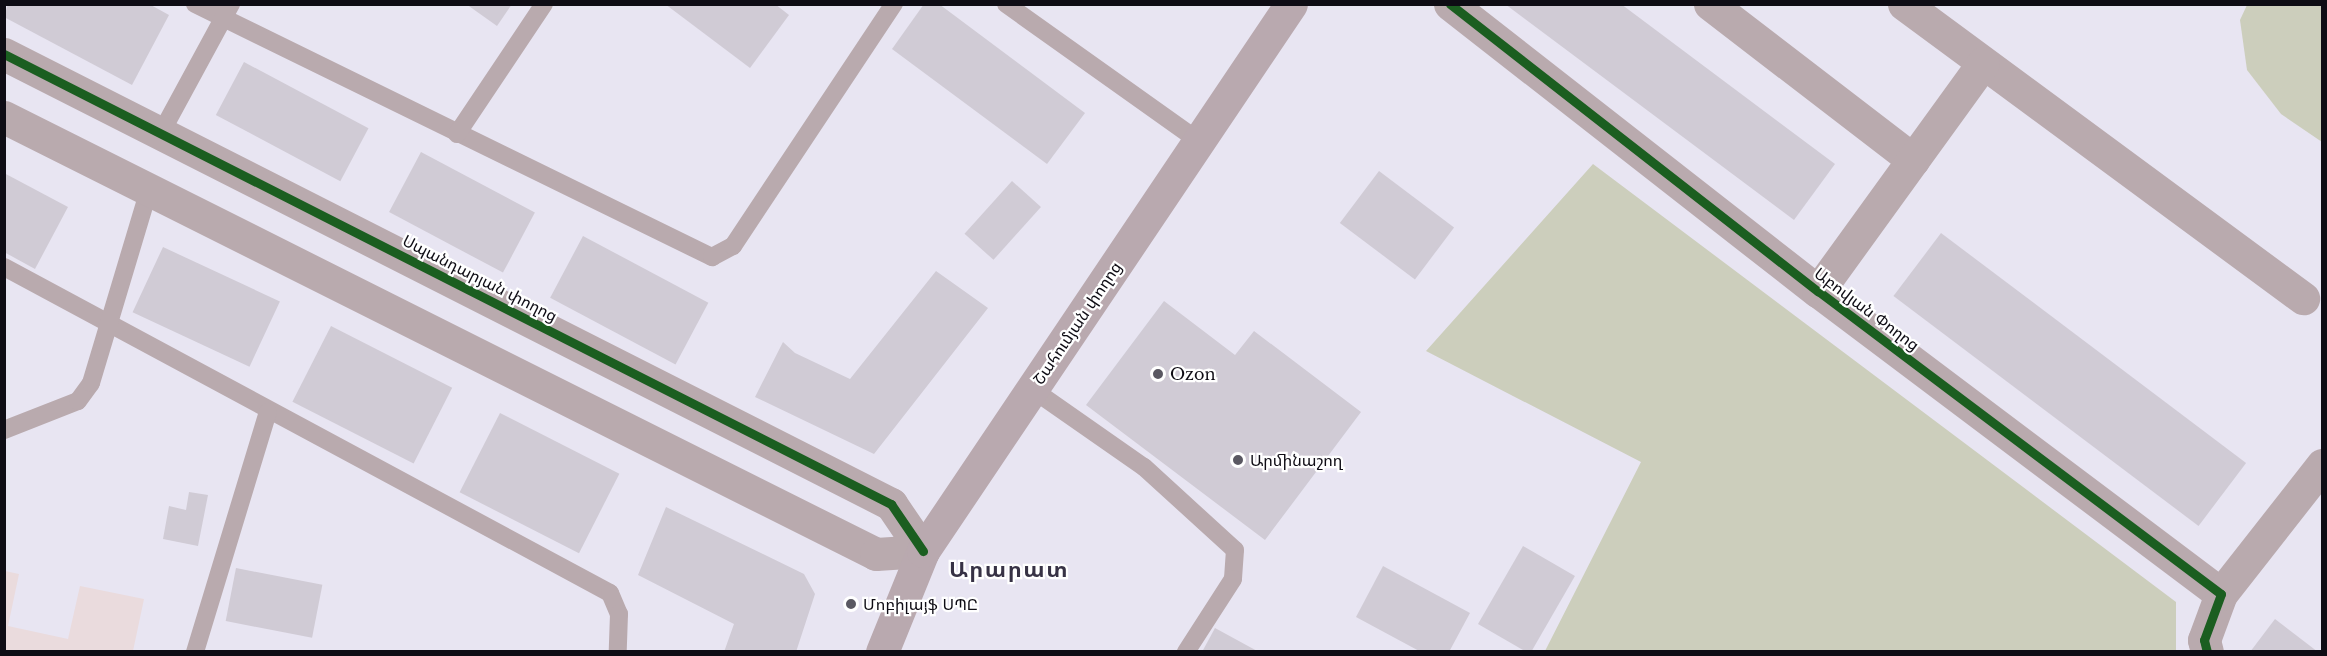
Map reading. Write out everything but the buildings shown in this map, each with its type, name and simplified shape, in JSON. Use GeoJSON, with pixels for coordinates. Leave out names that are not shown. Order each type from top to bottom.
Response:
{"type":"FeatureCollection","features":[{"type":"Feature","properties":{"kind":"main road","name":"Շահումյան փողոց"},"geometry":{"type":"LineString","coordinates":[[882,651],[922,551],[1291,4]]}},
{"type":"Feature","properties":{"kind":"street","name":"Աբովյան Փողոց"},"geometry":{"type":"LineString","coordinates":[[1450,4],[1818,291],[2221,594]]}},
{"type":"Feature","properties":{"kind":"street"},"geometry":{"type":"LineString","coordinates":[[1710,4],[1913,160]]}},
{"type":"Feature","properties":{"kind":"street"},"geometry":{"type":"LineString","coordinates":[[1904,4],[2303,298]]}},
{"type":"Feature","properties":{"kind":"street","name":"Սպանդարյան փողոց"},"geometry":{"type":"LineString","coordinates":[[4,54],[891,504],[922,551]]}},
{"type":"Feature","properties":{"kind":"street"},"geometry":{"type":"LineString","coordinates":[[1818,291],[1983,63]]}},
{"type":"Feature","properties":{"kind":"street"},"geometry":{"type":"LineString","coordinates":[[4,117],[876,554],[922,551]]}},
{"type":"Feature","properties":{"kind":"street"},"geometry":{"type":"LineString","coordinates":[[2207,651],[2204,640],[2221,594],[2322,465]]}},
{"type":"Feature","properties":{"kind":"lane"},"geometry":{"type":"LineString","coordinates":[[195,4],[226,11],[457,134],[712,257],[733,246],[894,4]]}},
{"type":"Feature","properties":{"kind":"lane"},"geometry":{"type":"LineString","coordinates":[[457,134],[544,4]]}},
{"type":"Feature","properties":{"kind":"lane"},"geometry":{"type":"LineString","coordinates":[[1006,4],[1199,141]]}},
{"type":"Feature","properties":{"kind":"lane"},"geometry":{"type":"LineString","coordinates":[[161,133],[226,11]]}},
{"type":"Feature","properties":{"kind":"lane"},"geometry":{"type":"LineString","coordinates":[[4,430],[78,401],[91,383],[107,320],[149,190]]}},
{"type":"Feature","properties":{"kind":"lane"},"geometry":{"type":"LineString","coordinates":[[4,267],[107,320],[268,412],[610,593],[619,614],[618,651]]}},
{"type":"Feature","properties":{"kind":"lane"},"geometry":{"type":"LineString","coordinates":[[1032,388],[1144,467],[1235,550],[1233,579],[1186,651]]}},
{"type":"Feature","properties":{"kind":"lane"},"geometry":{"type":"LineString","coordinates":[[195,651],[268,412]]}},
{"type":"Feature","properties":{"kind":"shaded area"},"geometry":{"type":"Polygon","coordinates":[[[5,571],[19,574],[8,626],[68,639],[80,586],[144,599],[133,651],[5,651],[5,571]]]}},
{"type":"Feature","properties":{"kind":"green space"},"geometry":{"type":"Polygon","coordinates":[[[2247,5],[2322,5],[2322,142],[2281,114],[2247,70],[2240,20],[2247,5]]]}},
{"type":"Feature","properties":{"kind":"green space"},"geometry":{"type":"Polygon","coordinates":[[[1593,164],[2176,602],[2176,651],[1545,651],[1641,462],[1426,351],[1593,164]]]}},
{"type":"Feature","properties":{"kind":"cycle path"},"geometry":{"type":"LineString","coordinates":[[1450,4],[1818,291],[2221,594],[2204,640],[2207,652]]}},
{"type":"Feature","properties":{"kind":"cycle path"},"geometry":{"type":"LineString","coordinates":[[4,54],[891,504],[923,551]]}},
{"type":"Feature","properties":{"kind":"place","name":"Ozon"},"geometry":{"type":"Point","coordinates":[1158,374]}},
{"type":"Feature","properties":{"kind":"place","name":"Արմինաշող"},"geometry":{"type":"Point","coordinates":[1238,460]}},
{"type":"Feature","properties":{"kind":"place","name":"Մոբիլայֆ ՍՊԸ"},"geometry":{"type":"Point","coordinates":[851,604]}},
{"type":"Feature","properties":{"kind":"district","name":"Արարատ"},"geometry":{"type":"Point","coordinates":[1009,570]}}]}
